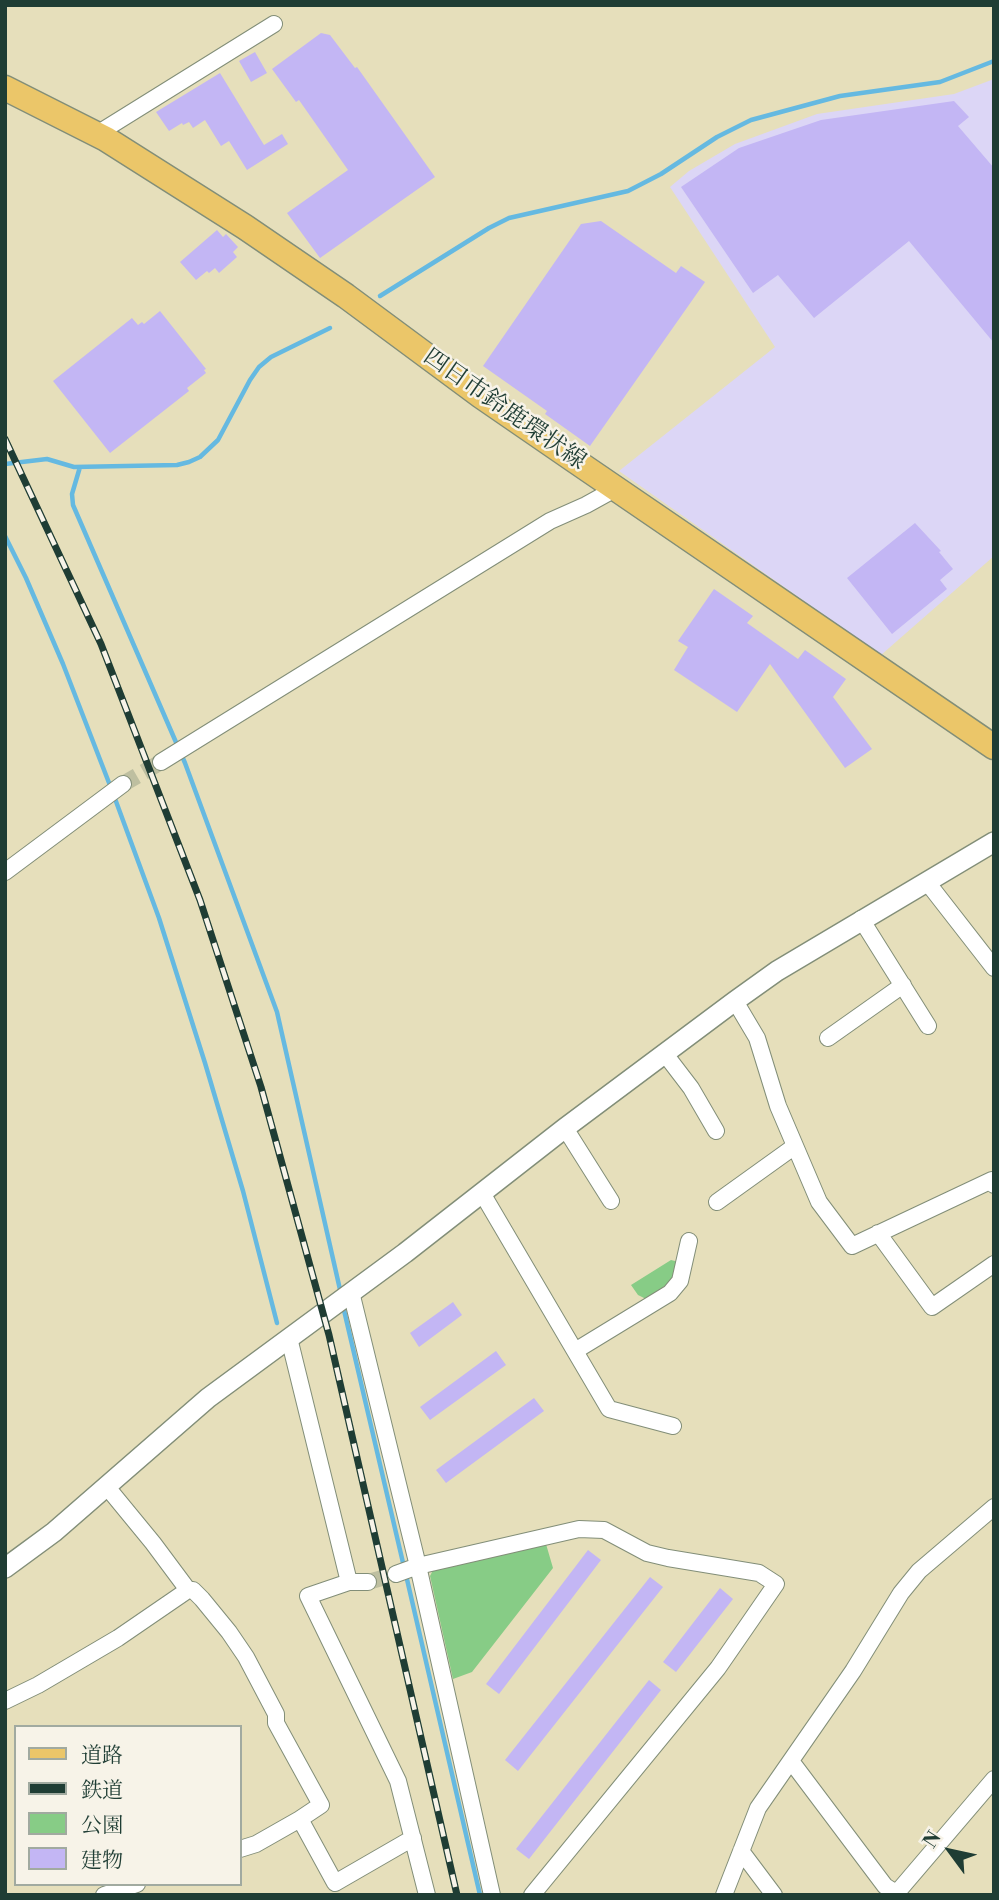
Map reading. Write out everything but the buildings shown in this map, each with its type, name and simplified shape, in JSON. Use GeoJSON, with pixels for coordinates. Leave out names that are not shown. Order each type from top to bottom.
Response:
{"type":"FeatureCollection","features":[{"type":"Feature","properties":{"kind":"main road","name":"四日市鈴鹿環状線"},"geometry":{"type":"LineString","coordinates":[[5,88],[97,134],[245,226],[615,489],[994,747]]}},
{"type":"Feature","properties":{"kind":"street"},"geometry":{"type":"LineString","coordinates":[[97,134],[274,24]]}},
{"type":"Feature","properties":{"kind":"street"},"geometry":{"type":"LineString","coordinates":[[173,754],[550,521],[615,489]]}},
{"type":"Feature","properties":{"kind":"street"},"geometry":{"type":"LineString","coordinates":[[5,873],[116,789]]}},
{"type":"Feature","properties":{"kind":"street"},"geometry":{"type":"LineString","coordinates":[[5,1568],[54,1532],[208,1398],[777,971],[994,842]]}},
{"type":"Feature","properties":{"kind":"street"},"geometry":{"type":"LineString","coordinates":[[927,882],[994,968]]}},
{"type":"Feature","properties":{"kind":"street"},"geometry":{"type":"LineString","coordinates":[[861,919],[928,1026]]}},
{"type":"Feature","properties":{"kind":"street"},"geometry":{"type":"LineString","coordinates":[[828,1038],[903,985]]}},
{"type":"Feature","properties":{"kind":"street"},"geometry":{"type":"LineString","coordinates":[[735,1002],[757,1038],[778,1106],[819,1202],[852,1246],[992,1180],[994,1185]]}},
{"type":"Feature","properties":{"kind":"street"},"geometry":{"type":"LineString","coordinates":[[664,1054],[691,1088],[716,1131]]}},
{"type":"Feature","properties":{"kind":"street"},"geometry":{"type":"LineString","coordinates":[[565,1128],[611,1201]]}},
{"type":"Feature","properties":{"kind":"street"},"geometry":{"type":"LineString","coordinates":[[717,1202],[795,1146]]}},
{"type":"Feature","properties":{"kind":"street"},"geometry":{"type":"LineString","coordinates":[[482,1193],[609,1409],[673,1426]]}},
{"type":"Feature","properties":{"kind":"street"},"geometry":{"type":"LineString","coordinates":[[878,1233],[932,1307],[994,1264]]}},
{"type":"Feature","properties":{"kind":"street"},"geometry":{"type":"LineString","coordinates":[[575,1351],[670,1293],[680,1281],[690,1241]]}},
{"type":"Feature","properties":{"kind":"street"},"geometry":{"type":"LineString","coordinates":[[345,1297],[406,1570],[492,1895]]}},
{"type":"Feature","properties":{"kind":"street"},"geometry":{"type":"LineString","coordinates":[[289,1338],[349,1582]]}},
{"type":"Feature","properties":{"kind":"street"},"geometry":{"type":"LineString","coordinates":[[107,1486],[188,1590]]}},
{"type":"Feature","properties":{"kind":"street"},"geometry":{"type":"LineString","coordinates":[[724,1895],[758,1808],[913,1579],[994,1507]]}},
{"type":"Feature","properties":{"kind":"street"},"geometry":{"type":"LineString","coordinates":[[406,1570],[579,1529],[604,1530],[647,1553],[759,1573],[776,1584],[718,1668],[532,1895]]}},
{"type":"Feature","properties":{"kind":"street"},"geometry":{"type":"LineString","coordinates":[[368,1582],[349,1582],[308,1596],[398,1782],[427,1895]]}},
{"type":"Feature","properties":{"kind":"street"},"geometry":{"type":"LineString","coordinates":[[5,1701],[118,1639],[188,1590],[193,1590],[229,1632],[246,1657],[276,1714],[276,1723],[321,1805],[256,1844],[242,1848]]}},
{"type":"Feature","properties":{"kind":"street"},"geometry":{"type":"LineString","coordinates":[[791,1761],[885,1886],[895,1894],[994,1779]]}},
{"type":"Feature","properties":{"kind":"street"},"geometry":{"type":"LineString","coordinates":[[300,1819],[335,1883],[413,1838]]}},
{"type":"Feature","properties":{"kind":"street"},"geometry":{"type":"LineString","coordinates":[[741,1851],[774,1895]]}},
{"type":"Feature","properties":{"kind":"street"},"geometry":{"type":"LineString","coordinates":[[104,1895],[131,1886]]}},
{"type":"Feature","properties":{"kind":"shaded area"},"geometry":{"type":"Polygon","coordinates":[[[994,79],[994,556],[881,655],[619,471],[775,347],[670,187],[689,171],[735,144],[817,114],[954,94],[994,79]]]}},
{"type":"Feature","properties":{"kind":"green space"},"geometry":{"type":"Polygon","coordinates":[[[671,1260],[679,1262],[669,1283],[646,1299],[638,1295],[631,1285],[671,1260]]]}},
{"type":"Feature","properties":{"kind":"green space"},"geometry":{"type":"Polygon","coordinates":[[[546,1544],[553,1568],[472,1672],[453,1679],[430,1576],[433,1570],[546,1544]]]}},
{"type":"Feature","properties":{"kind":"waterway"},"geometry":{"type":"LineString","coordinates":[[380,296],[509,218],[628,191],[661,174],[717,137],[751,120],[840,96],[940,82],[994,61]]}},
{"type":"Feature","properties":{"kind":"waterway"},"geometry":{"type":"LineString","coordinates":[[5,464],[47,459],[74,467],[177,465],[189,462],[200,457],[218,440],[259,367],[271,357],[330,328]]}},
{"type":"Feature","properties":{"kind":"waterway"},"geometry":{"type":"LineString","coordinates":[[80,467],[72,494],[73,505],[185,763],[277,1012],[341,1294]]}},
{"type":"Feature","properties":{"kind":"waterway"},"geometry":{"type":"LineString","coordinates":[[5,536],[63,664],[111,788]]}},
{"type":"Feature","properties":{"kind":"waterway"},"geometry":{"type":"LineString","coordinates":[[114,796],[159,918],[205,1063],[243,1191],[277,1323]]}},
{"type":"Feature","properties":{"kind":"waterway"},"geometry":{"type":"LineString","coordinates":[[343,1306],[404,1567]]}},
{"type":"Feature","properties":{"kind":"waterway"},"geometry":{"type":"LineString","coordinates":[[406,1575],[480,1895]]}},
{"type":"Feature","properties":{"kind":"tunnel"},"geometry":{"type":"LineString","coordinates":[[123,784],[161,762]]}},
{"type":"Feature","properties":{"kind":"tunnel"},"geometry":{"type":"LineString","coordinates":[[368,1582],[396,1574]]}},
{"type":"Feature","properties":{"kind":"railway"},"geometry":{"type":"LineString","coordinates":[[5,439],[101,644],[200,900],[261,1087],[329,1335],[457,1895]]}}]}
